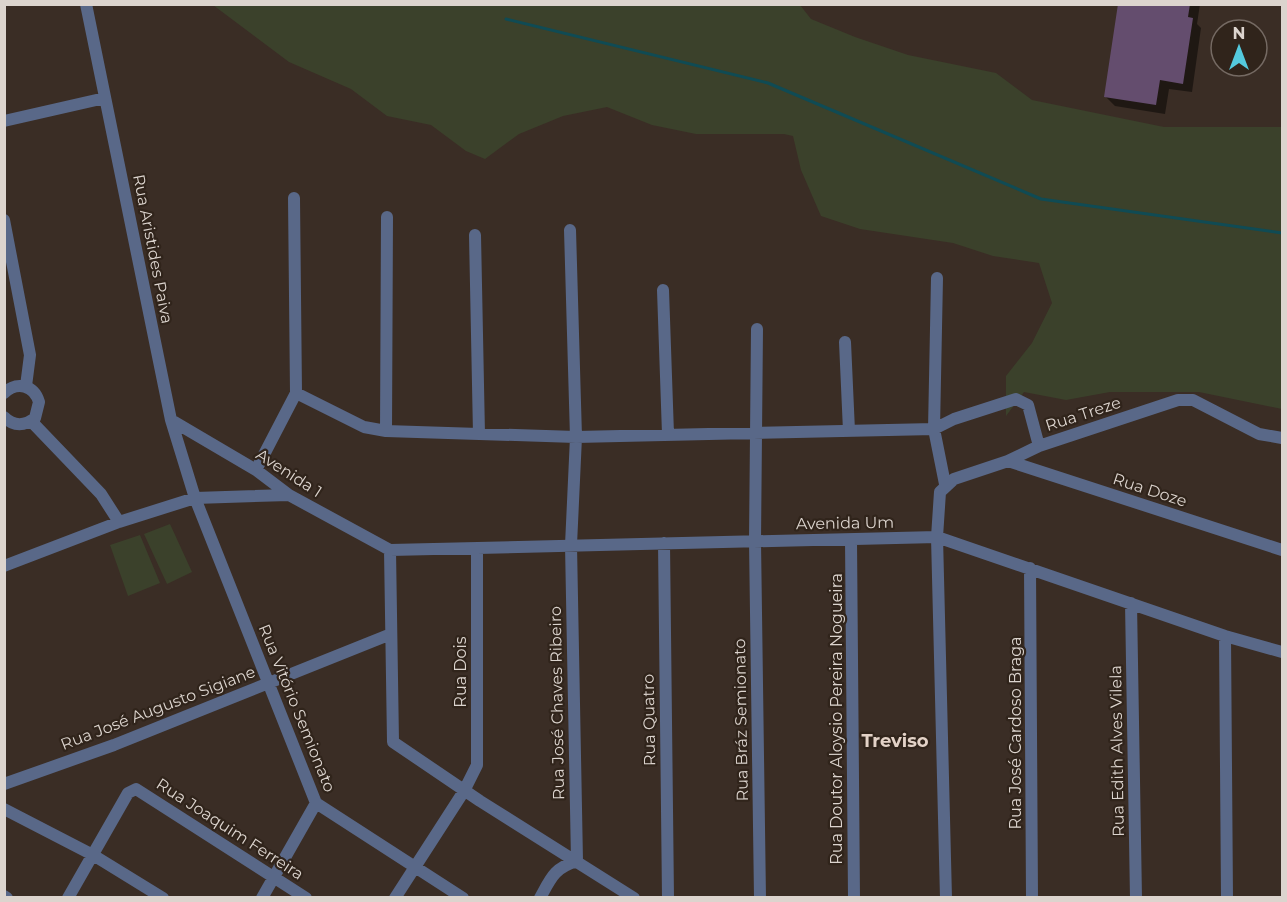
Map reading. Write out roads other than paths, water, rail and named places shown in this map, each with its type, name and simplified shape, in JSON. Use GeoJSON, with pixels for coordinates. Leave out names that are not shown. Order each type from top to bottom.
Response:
{"type":"FeatureCollection","features":[{"type":"Feature","properties":{"kind":"street","name":"Rua Aristides Paiva"},"geometry":{"type":"LineString","coordinates":[[86,4],[171,420],[195,498]]}},
{"type":"Feature","properties":{"kind":"street"},"geometry":{"type":"LineString","coordinates":[[4,121],[105,98]]}},
{"type":"Feature","properties":{"kind":"street"},"geometry":{"type":"LineString","coordinates":[[256,470],[296,393],[294,198]]}},
{"type":"Feature","properties":{"kind":"street"},"geometry":{"type":"LineString","coordinates":[[386,431],[387,217]]}},
{"type":"Feature","properties":{"kind":"street"},"geometry":{"type":"LineString","coordinates":[[4,220],[30,355],[26,386]]}},
{"type":"Feature","properties":{"kind":"street","name":"Rua José Chaves Ribeiro"},"geometry":{"type":"LineString","coordinates":[[570,230],[576,436],[571,545],[577,861]]}},
{"type":"Feature","properties":{"kind":"street"},"geometry":{"type":"LineString","coordinates":[[475,235],[479,435]]}},
{"type":"Feature","properties":{"kind":"street"},"geometry":{"type":"LineString","coordinates":[[937,278],[934,429],[945,484],[940,492],[937,537],[946,897]]}},
{"type":"Feature","properties":{"kind":"street"},"geometry":{"type":"LineString","coordinates":[[663,290],[668,434]]}},
{"type":"Feature","properties":{"kind":"street","name":"Rua Bráz Semionato"},"geometry":{"type":"LineString","coordinates":[[757,329],[754,541],[760,897]]}},
{"type":"Feature","properties":{"kind":"street"},"geometry":{"type":"LineString","coordinates":[[845,342],[849,431]]}},
{"type":"Feature","properties":{"kind":"street"},"geometry":{"type":"LineString","coordinates":[[5,391],[15,386],[26,386],[35,393],[39,402],[38,413],[31,421],[19,424],[6,423]]}},
{"type":"Feature","properties":{"kind":"street"},"geometry":{"type":"LineString","coordinates":[[296,393],[364,427],[386,431],[576,436],[934,429],[954,419],[1016,399],[1029,405],[1039,446]]}},
{"type":"Feature","properties":{"kind":"street","name":"Rua Treze"},"geometry":{"type":"LineString","coordinates":[[945,484],[1008,461],[1039,446],[1178,400],[1193,400],[1259,435],[1282,438]]}},
{"type":"Feature","properties":{"kind":"street","name":"Avenida 1"},"geometry":{"type":"LineString","coordinates":[[171,420],[256,470],[290,495],[390,550]]}},
{"type":"Feature","properties":{"kind":"street"},"geometry":{"type":"LineString","coordinates":[[31,421],[101,494],[119,522]]}},
{"type":"Feature","properties":{"kind":"street","name":"Rua Doze"},"geometry":{"type":"LineString","coordinates":[[1008,461],[1282,550]]}},
{"type":"Feature","properties":{"kind":"street"},"geometry":{"type":"LineString","coordinates":[[4,566],[119,522],[195,498],[290,495]]}},
{"type":"Feature","properties":{"kind":"street","name":"Rua Vitório Semionato"},"geometry":{"type":"LineString","coordinates":[[195,498],[316,803],[464,897]]}},
{"type":"Feature","properties":{"kind":"street","name":"Avenida Um"},"geometry":{"type":"LineString","coordinates":[[390,550],[477,550],[571,545],[937,537],[1225,636],[1282,652]]}},
{"type":"Feature","properties":{"kind":"street","name":"Rua Doutor Aloysio Pereira Nogueira"},"geometry":{"type":"LineString","coordinates":[[851,540],[854,897]]}},
{"type":"Feature","properties":{"kind":"street","name":"Rua Quatro"},"geometry":{"type":"LineString","coordinates":[[664,543],[668,897]]}},
{"type":"Feature","properties":{"kind":"street"},"geometry":{"type":"LineString","coordinates":[[390,550],[393,742],[464,791],[634,897]]}},
{"type":"Feature","properties":{"kind":"street","name":"Rua Dois"},"geometry":{"type":"LineString","coordinates":[[395,897],[464,791],[477,765],[477,550]]}},
{"type":"Feature","properties":{"kind":"street","name":"Rua José Cardoso Braga"},"geometry":{"type":"LineString","coordinates":[[1030,568],[1032,897]]}},
{"type":"Feature","properties":{"kind":"street","name":"Rua Edith Alves Vilela"},"geometry":{"type":"LineString","coordinates":[[1131,603],[1136,897]]}},
{"type":"Feature","properties":{"kind":"street","name":"Rua José Augusto Sigiane"},"geometry":{"type":"LineString","coordinates":[[4,784],[114,744],[391,634]]}},
{"type":"Feature","properties":{"kind":"street"},"geometry":{"type":"LineString","coordinates":[[1225,636],[1227,897]]}},
{"type":"Feature","properties":{"kind":"street","name":"Rua Joaquim Ferreira"},"geometry":{"type":"LineString","coordinates":[[93,855],[128,793],[136,789],[306,897]]}},
{"type":"Feature","properties":{"kind":"street"},"geometry":{"type":"LineString","coordinates":[[261,897],[316,803]]}},
{"type":"Feature","properties":{"kind":"street"},"geometry":{"type":"LineString","coordinates":[[4,809],[93,855],[163,897]]}},
{"type":"Feature","properties":{"kind":"street"},"geometry":{"type":"LineString","coordinates":[[68,897],[93,855]]}},
{"type":"Feature","properties":{"kind":"street"},"geometry":{"type":"LineString","coordinates":[[540,897],[555,872],[562,866],[577,861]]}},
{"type":"Feature","properties":{"kind":"waterway"},"geometry":{"type":"LineString","coordinates":[[506,19],[768,83],[1041,199],[1282,233]]}},
{"type":"Feature","properties":{"kind":"district","name":"Treviso"},"geometry":{"type":"Point","coordinates":[895,741]}}]}
